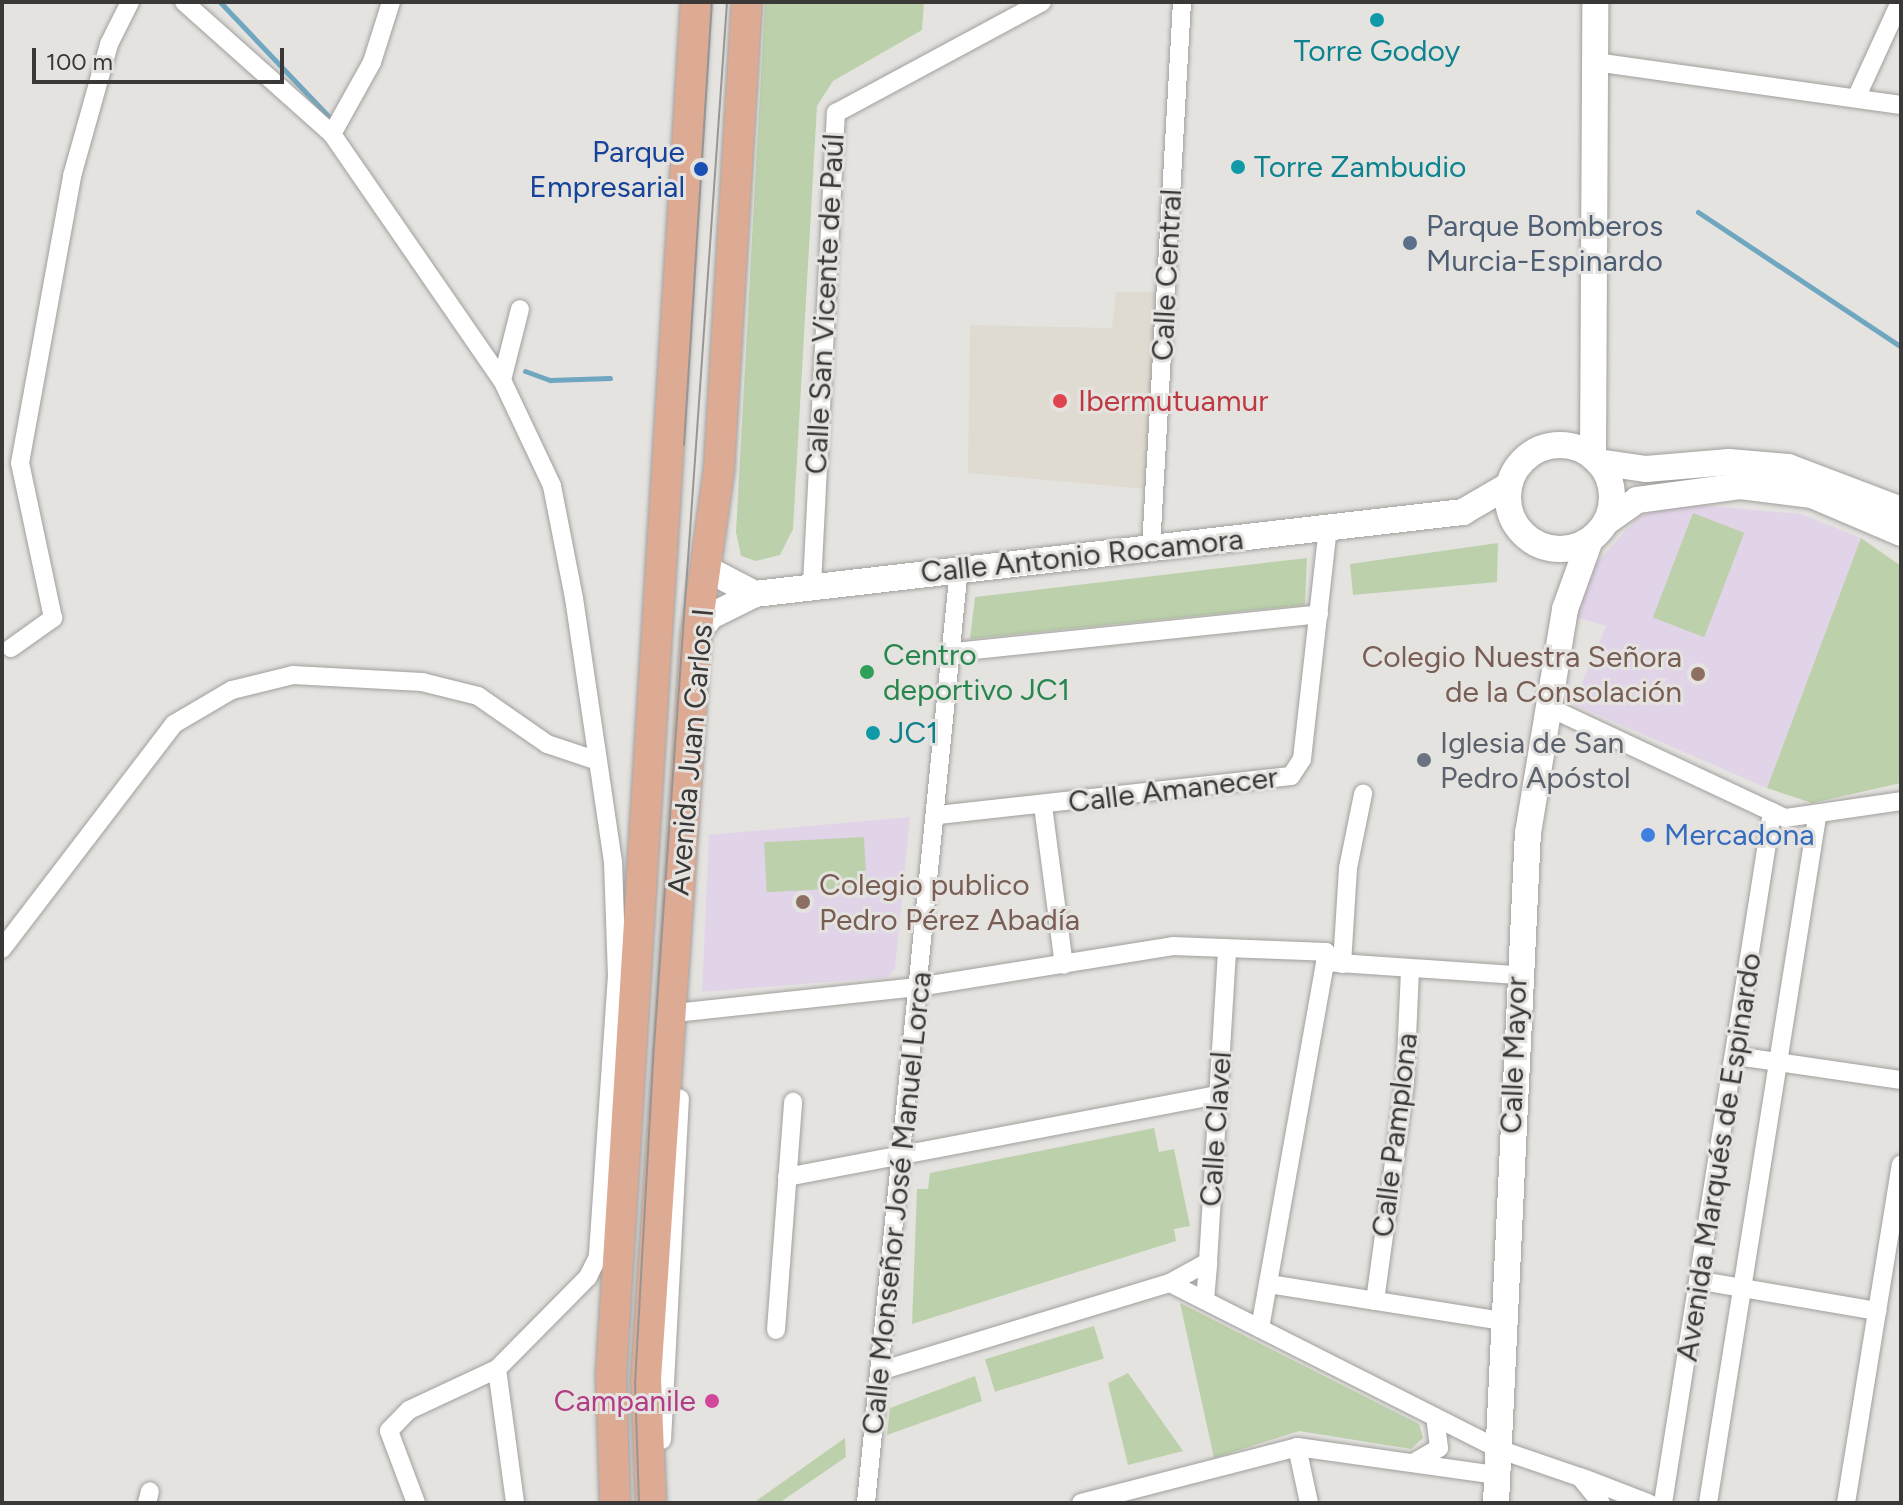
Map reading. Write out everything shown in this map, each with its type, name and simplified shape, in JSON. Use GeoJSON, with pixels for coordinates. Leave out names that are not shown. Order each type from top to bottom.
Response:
{"type":"FeatureCollection","features":[{"type":"Feature","properties":{"kind":"main road","name":"Avenida Juan Carlos I"},"geometry":{"type":"LineString","coordinates":[[615,1503],[611,1375],[696,2]]}},
{"type":"Feature","properties":{"kind":"main road","name":"Avenida Juan Carlos I"},"geometry":{"type":"LineString","coordinates":[[651,1503],[646,1379],[747,2]]}},
{"type":"Feature","properties":{"kind":"main road"},"geometry":{"type":"LineString","coordinates":[[1595,2],[1595,459],[1612,497],[1598,531]]}},
{"type":"Feature","properties":{"kind":"main road"},"geometry":{"type":"LineString","coordinates":[[1565,445],[1595,401]]}},
{"type":"Feature","properties":{"kind":"main road"},"geometry":{"type":"LineString","coordinates":[[1901,510],[1788,467],[1729,462],[1646,469],[1595,459],[1565,445],[1529,454],[1509,485],[1509,509],[1520,531],[1549,548],[1598,531],[1637,500],[1740,486],[1812,495],[1901,533]]}},
{"type":"Feature","properties":{"kind":"main road","name":"Calle Antonio Rocamora"},"geometry":{"type":"LineString","coordinates":[[704,605],[812,585],[1463,512],[1509,485]]}},
{"type":"Feature","properties":{"kind":"main road","name":"Calle Antonio Rocamora"},"geometry":{"type":"LineString","coordinates":[[1463,512],[1520,531]]}},
{"type":"Feature","properties":{"kind":"main road","name":"Calle Mayor"},"geometry":{"type":"LineString","coordinates":[[1496,1503],[1518,975],[1546,706],[1565,609],[1598,531]]}},
{"type":"Feature","properties":{"kind":"main road","name":"Calle Mayor"},"geometry":{"type":"LineString","coordinates":[[1549,548],[1562,578],[1565,609]]}},
{"type":"Feature","properties":{"kind":"main road"},"geometry":{"type":"LineString","coordinates":[[704,605],[755,594]]}},
{"type":"Feature","properties":{"kind":"street"},"geometry":{"type":"LineString","coordinates":[[11,648],[53,618],[20,463],[72,176],[109,44],[130,2]]}},
{"type":"Feature","properties":{"kind":"street"},"geometry":{"type":"LineString","coordinates":[[184,2],[209,11],[332,134],[502,380],[542,459],[561,521],[595,760],[613,862],[617,975],[598,1257],[588,1277],[497,1369],[409,1410],[389,1431],[416,1503]]}},
{"type":"Feature","properties":{"kind":"street"},"geometry":{"type":"LineString","coordinates":[[332,134],[372,62],[391,2]]}},
{"type":"Feature","properties":{"kind":"street","name":"Calle San Vicente de Paúl"},"geometry":{"type":"LineString","coordinates":[[812,585],[836,113],[1042,2]]}},
{"type":"Feature","properties":{"kind":"street","name":"Calle Central"},"geometry":{"type":"LineString","coordinates":[[1151,548],[1182,2]]}},
{"type":"Feature","properties":{"kind":"street"},"geometry":{"type":"LineString","coordinates":[[1857,96],[1900,2]]}},
{"type":"Feature","properties":{"kind":"street"},"geometry":{"type":"LineString","coordinates":[[1595,62],[1857,96],[1901,105]]}},
{"type":"Feature","properties":{"kind":"street"},"geometry":{"type":"LineString","coordinates":[[502,380],[520,309]]}},
{"type":"Feature","properties":{"kind":"street"},"geometry":{"type":"LineString","coordinates":[[954,652],[1319,614],[1328,529]]}},
{"type":"Feature","properties":{"kind":"street","name":"Calle Monseñor José Manuel Lorca"},"geometry":{"type":"LineString","coordinates":[[866,1503],[938,815],[959,568]]}},
{"type":"Feature","properties":{"kind":"street"},"geometry":{"type":"LineString","coordinates":[[666,1503],[664,1367],[704,605]]}},
{"type":"Feature","properties":{"kind":"street","name":"Calle Amanecer"},"geometry":{"type":"LineString","coordinates":[[938,815],[1043,806],[1291,776],[1302,759],[1319,614]]}},
{"type":"Feature","properties":{"kind":"street"},"geometry":{"type":"LineString","coordinates":[[2,949],[174,724],[232,690],[293,675],[422,682],[478,696],[547,744],[595,760]]}},
{"type":"Feature","properties":{"kind":"street"},"geometry":{"type":"LineString","coordinates":[[1546,706],[1772,812],[1817,817],[1901,801]]}},
{"type":"Feature","properties":{"kind":"street"},"geometry":{"type":"LineString","coordinates":[[1260,1328],[1333,963],[1363,794]]}},
{"type":"Feature","properties":{"kind":"street"},"geometry":{"type":"LineString","coordinates":[[1043,806],[1064,965]]}},
{"type":"Feature","properties":{"kind":"street","name":"Avenida Marqués de Espinardo"},"geometry":{"type":"LineString","coordinates":[[1663,1503],[1701,1281],[1772,812]]}},
{"type":"Feature","properties":{"kind":"street","name":"Avenida Marqués de Espinardo"},"geometry":{"type":"LineString","coordinates":[[1708,1503],[1817,817]]}},
{"type":"Feature","properties":{"kind":"street"},"geometry":{"type":"LineString","coordinates":[[684,1012],[918,987],[1173,946],[1227,953],[1326,952],[1333,963]]}},
{"type":"Feature","properties":{"kind":"street","name":"Calle Clavel"},"geometry":{"type":"LineString","coordinates":[[1205,1300],[1227,953]]}},
{"type":"Feature","properties":{"kind":"street"},"geometry":{"type":"LineString","coordinates":[[1333,963],[1518,975]]}},
{"type":"Feature","properties":{"kind":"street","name":"Calle Pamplona"},"geometry":{"type":"LineString","coordinates":[[1375,1301],[1405,1081],[1410,969]]}},
{"type":"Feature","properties":{"kind":"street"},"geometry":{"type":"LineString","coordinates":[[1736,1056],[1901,1080]]}},
{"type":"Feature","properties":{"kind":"street"},"geometry":{"type":"LineString","coordinates":[[787,1177],[1218,1095]]}},
{"type":"Feature","properties":{"kind":"street"},"geometry":{"type":"LineString","coordinates":[[776,1330],[793,1102]]}},
{"type":"Feature","properties":{"kind":"street"},"geometry":{"type":"LineString","coordinates":[[1846,1503],[1901,1164]]}},
{"type":"Feature","properties":{"kind":"street"},"geometry":{"type":"LineString","coordinates":[[880,1371],[1170,1283],[1208,1262]]}},
{"type":"Feature","properties":{"kind":"street"},"geometry":{"type":"LineString","coordinates":[[1701,1281],[1877,1311]]}},
{"type":"Feature","properties":{"kind":"street"},"geometry":{"type":"LineString","coordinates":[[1170,1283],[1435,1417],[1497,1462]]}},
{"type":"Feature","properties":{"kind":"street"},"geometry":{"type":"LineString","coordinates":[[1269,1284],[1503,1321]]}},
{"type":"Feature","properties":{"kind":"street"},"geometry":{"type":"LineString","coordinates":[[497,1369],[515,1503]]}},
{"type":"Feature","properties":{"kind":"street"},"geometry":{"type":"LineString","coordinates":[[1413,1463],[1439,1448],[1435,1417]]}},
{"type":"Feature","properties":{"kind":"street"},"geometry":{"type":"LineString","coordinates":[[1297,1447],[1309,1503]]}},
{"type":"Feature","properties":{"kind":"street"},"geometry":{"type":"LineString","coordinates":[[1081,1503],[1297,1447],[1413,1463],[1497,1462],[1580,1477],[1648,1503]]}},
{"type":"Feature","properties":{"kind":"street"},"geometry":{"type":"LineString","coordinates":[[1580,1477],[1601,1503]]}},
{"type":"Feature","properties":{"kind":"shaded area","name":"Ibermutuamur"},"geometry":{"type":"Polygon","coordinates":[[[1116,292],[1156,292],[1146,489],[968,473],[970,325],[1112,328],[1116,292]]]}},
{"type":"Feature","properties":{"kind":"shaded area","name":"Colegio Nuestra Señora de la Consolación"},"geometry":{"type":"Polygon","coordinates":[[[1686,504],[1801,514],[1861,538],[1767,788],[1573,704],[1606,626],[1576,617],[1585,576],[1639,516],[1686,504]]]}},
{"type":"Feature","properties":{"kind":"shaded area","name":"Colegio publico Pedro Pérez Abadía"},"geometry":{"type":"Polygon","coordinates":[[[910,817],[895,969],[888,977],[702,992],[709,835],[910,817]]]}},
{"type":"Feature","properties":{"kind":"green space"},"geometry":{"type":"Polygon","coordinates":[[[765,2],[924,2],[922,30],[833,81],[817,106],[793,529],[780,555],[756,561],[741,556],[736,532],[765,2]]]}},
{"type":"Feature","properties":{"kind":"green space"},"geometry":{"type":"Polygon","coordinates":[[[1693,513],[1744,533],[1704,637],[1653,618],[1693,513]]]}},
{"type":"Feature","properties":{"kind":"green space"},"geometry":{"type":"Polygon","coordinates":[[[1861,538],[1901,566],[1901,783],[1812,803],[1767,788],[1861,538]]]}},
{"type":"Feature","properties":{"kind":"green space"},"geometry":{"type":"Polygon","coordinates":[[[1498,543],[1497,582],[1353,595],[1350,564],[1498,543]]]}},
{"type":"Feature","properties":{"kind":"green space"},"geometry":{"type":"Polygon","coordinates":[[[1307,558],[1305,605],[970,639],[975,597],[1307,558]]]}},
{"type":"Feature","properties":{"kind":"green space"},"geometry":{"type":"Polygon","coordinates":[[[864,837],[867,887],[767,892],[764,842],[864,837]]]}},
{"type":"Feature","properties":{"kind":"green space"},"geometry":{"type":"Polygon","coordinates":[[[1154,1128],[1159,1152],[1174,1149],[1190,1226],[1174,1229],[1176,1241],[912,1324],[917,1189],[928,1189],[930,1173],[1154,1128]]]}},
{"type":"Feature","properties":{"kind":"green space"},"geometry":{"type":"Polygon","coordinates":[[[1180,1303],[1419,1424],[1423,1438],[1411,1449],[1299,1431],[1214,1458],[1180,1303]]]}},
{"type":"Feature","properties":{"kind":"green space"},"geometry":{"type":"Polygon","coordinates":[[[1094,1326],[1104,1359],[995,1392],[985,1359],[1094,1326]]]}},
{"type":"Feature","properties":{"kind":"green space"},"geometry":{"type":"Polygon","coordinates":[[[1128,1373],[1183,1451],[1128,1465],[1108,1383],[1128,1373]]]}},
{"type":"Feature","properties":{"kind":"green space"},"geometry":{"type":"Polygon","coordinates":[[[975,1376],[982,1401],[887,1435],[890,1408],[975,1376]]]}},
{"type":"Feature","properties":{"kind":"green space"},"geometry":{"type":"Polygon","coordinates":[[[845,1438],[846,1457],[779,1503],[753,1503],[845,1438]]]}},
{"type":"Feature","properties":{"kind":"waterway"},"geometry":{"type":"LineString","coordinates":[[220,2],[331,119]]}},
{"type":"Feature","properties":{"kind":"waterway"},"geometry":{"type":"LineString","coordinates":[[1698,212],[1901,347]]}},
{"type":"Feature","properties":{"kind":"waterway"},"geometry":{"type":"LineString","coordinates":[[525,371],[550,380],[610,378]]}},
{"type":"Feature","properties":{"kind":"tram line"},"geometry":{"type":"LineString","coordinates":[[684,445],[712,2]]}},
{"type":"Feature","properties":{"kind":"tram line"},"geometry":{"type":"LineString","coordinates":[[639,1503],[635,1384],[654,1046],[727,2]]}},
{"type":"Feature","properties":{"kind":"place","name":"Torre Godoy"},"geometry":{"type":"Point","coordinates":[1377,20]}},
{"type":"Feature","properties":{"kind":"place","name":"Torre Zambudio"},"geometry":{"type":"Point","coordinates":[1238,167]}},
{"type":"Feature","properties":{"kind":"place","name":"Parque Empresarial"},"geometry":{"type":"Point","coordinates":[701,169]}},
{"type":"Feature","properties":{"kind":"place","name":"Parque Bomberos Murcia-Espinardo"},"geometry":{"type":"Point","coordinates":[1410,243]}},
{"type":"Feature","properties":{"kind":"place","name":"Ibermutuamur"},"geometry":{"type":"Point","coordinates":[1060,401]}},
{"type":"Feature","properties":{"kind":"place","name":"Centro deportivo JC1"},"geometry":{"type":"Point","coordinates":[867,672]}},
{"type":"Feature","properties":{"kind":"place","name":"Colegio Nuestra Señora de la Consolación"},"geometry":{"type":"Point","coordinates":[1698,674]}},
{"type":"Feature","properties":{"kind":"place","name":"JC1"},"geometry":{"type":"Point","coordinates":[873,733]}},
{"type":"Feature","properties":{"kind":"place","name":"Iglesia de San Pedro Apóstol"},"geometry":{"type":"Point","coordinates":[1424,760]}},
{"type":"Feature","properties":{"kind":"place","name":"Mercadona"},"geometry":{"type":"Point","coordinates":[1648,835]}},
{"type":"Feature","properties":{"kind":"place","name":"Colegio publico Pedro Pérez Abadía"},"geometry":{"type":"Point","coordinates":[803,902]}},
{"type":"Feature","properties":{"kind":"place","name":"Campanile"},"geometry":{"type":"Point","coordinates":[712,1401]}}]}
